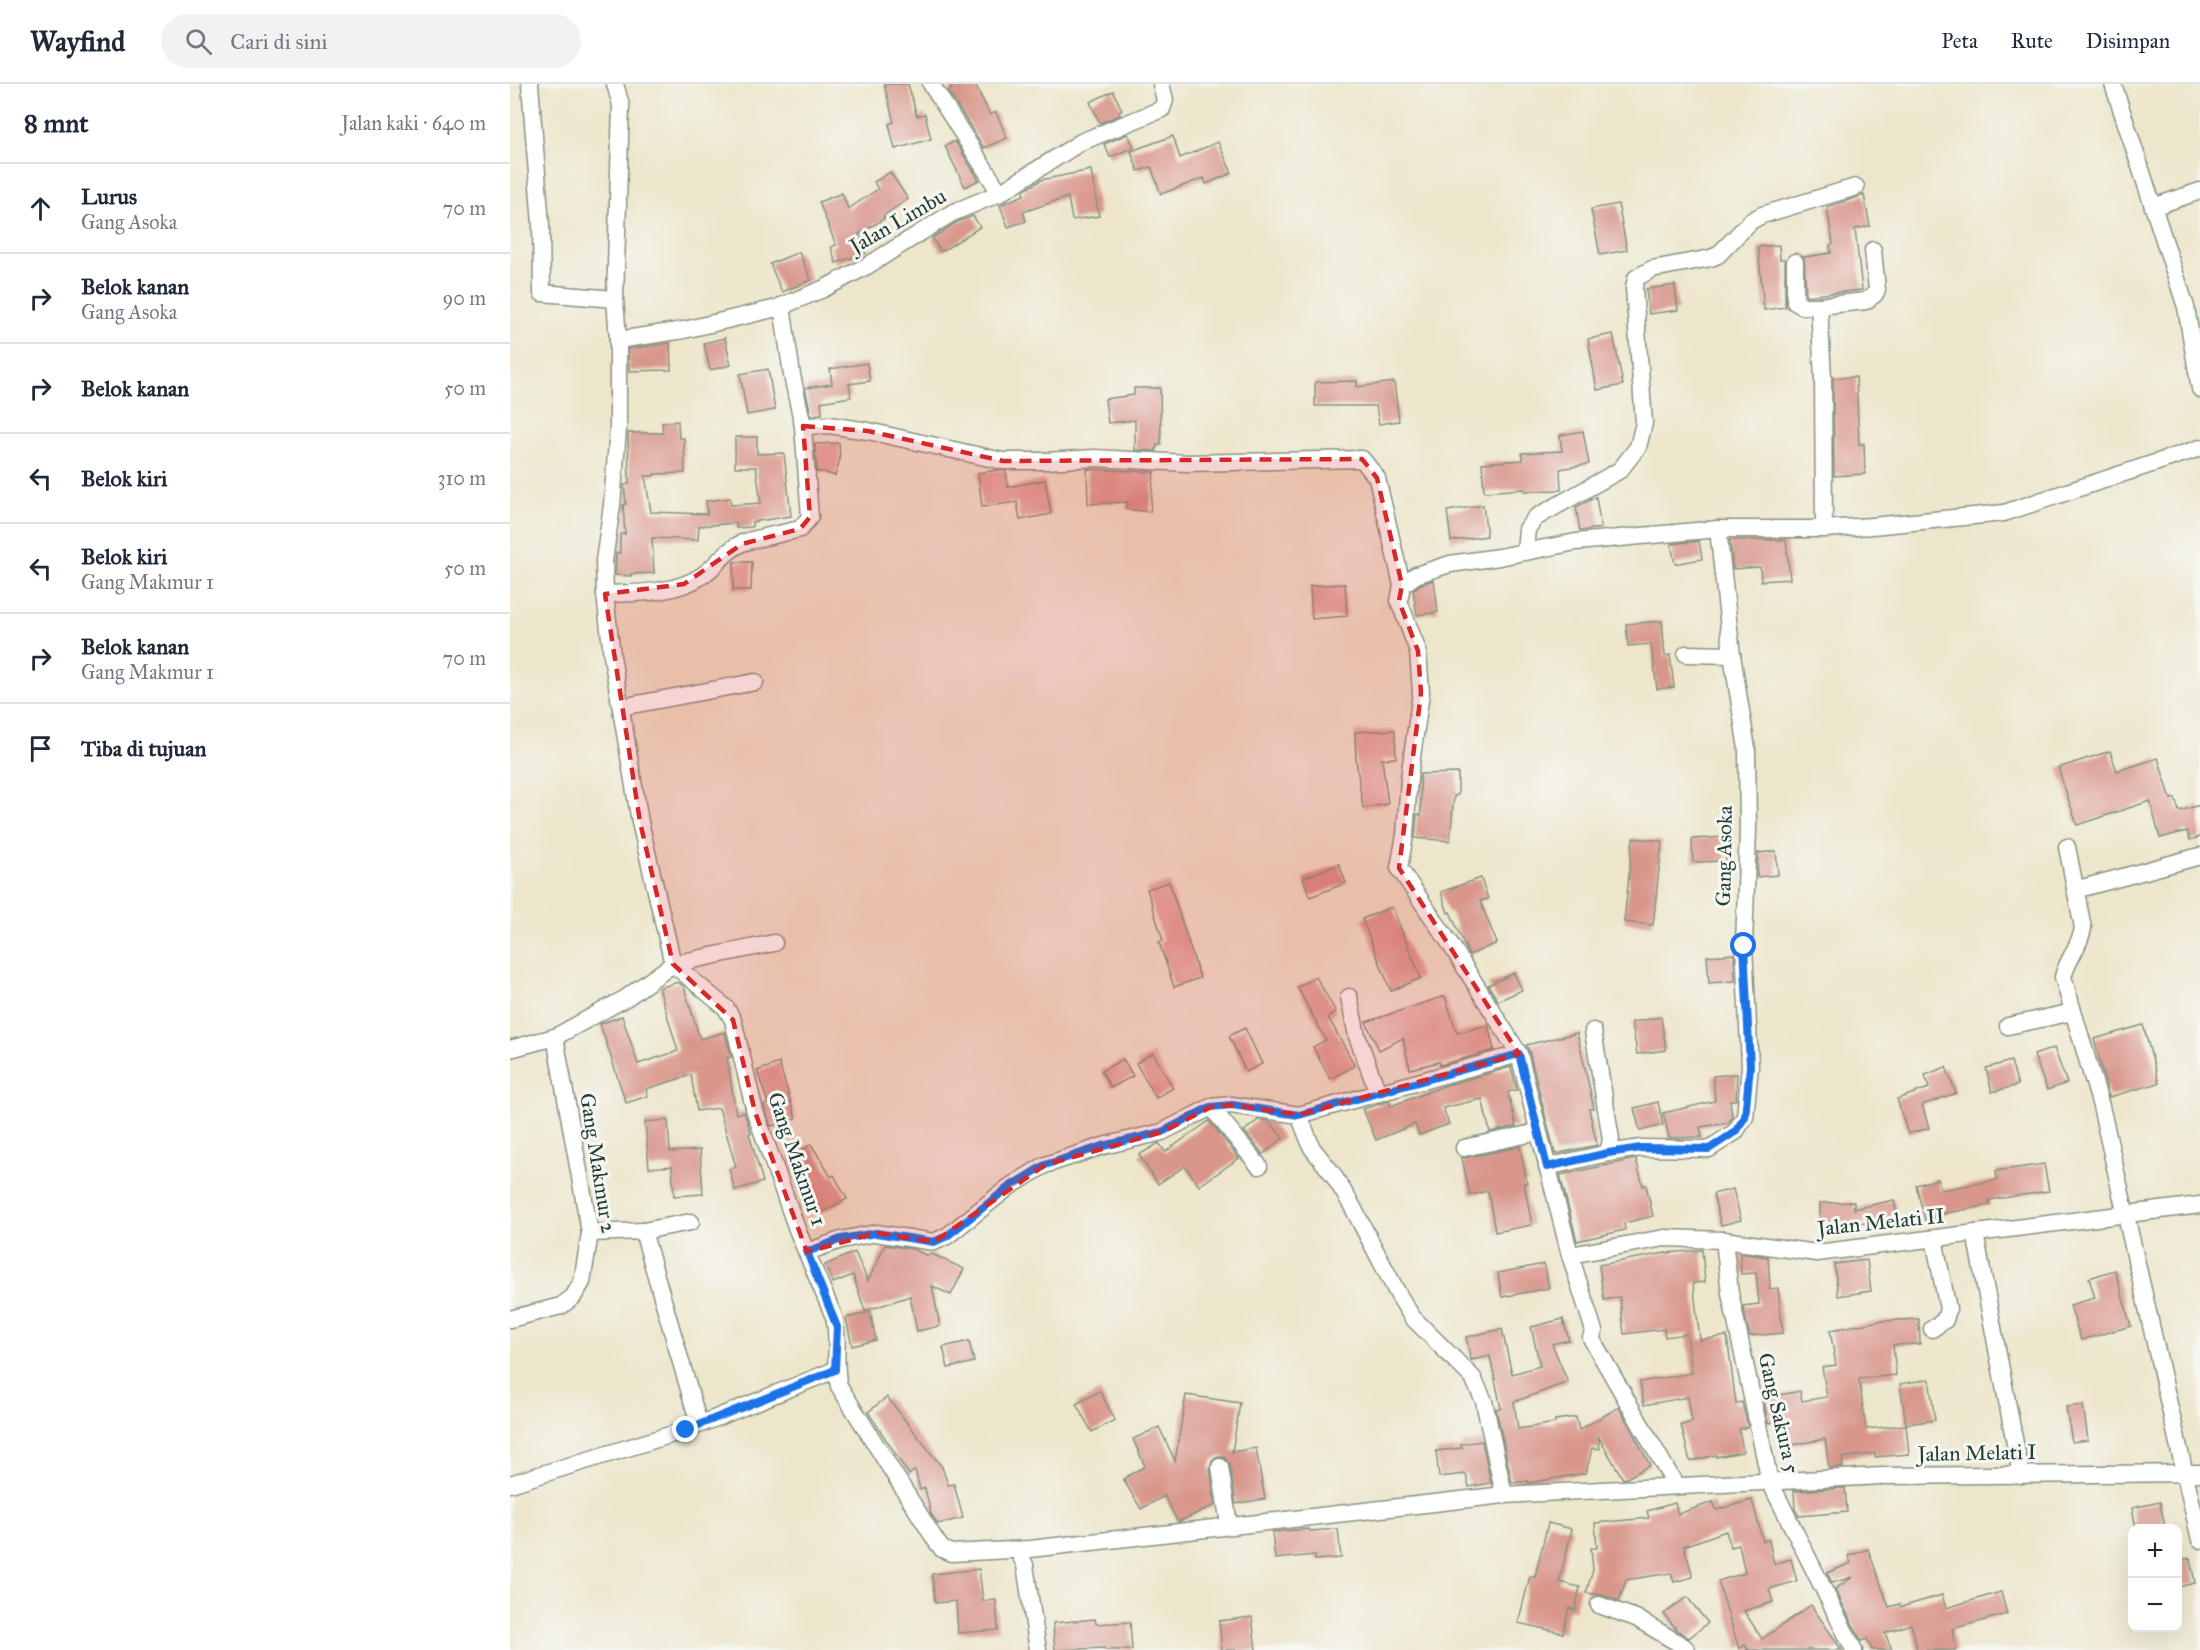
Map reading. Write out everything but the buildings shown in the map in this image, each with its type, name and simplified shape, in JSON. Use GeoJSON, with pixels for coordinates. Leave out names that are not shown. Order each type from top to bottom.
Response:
{"type":"FeatureCollection","features":[{"type":"Feature","properties":{"kind":"street"},"geometry":{"type":"LineString","coordinates":[[530,84],[542,225],[542,293],[615,299]]}},
{"type":"Feature","properties":{"kind":"street"},"geometry":{"type":"LineString","coordinates":[[615,84],[621,105],[615,299],[618,340],[618,429],[612,505],[604,561],[605,594],[612,656],[640,822],[674,964]]}},
{"type":"Feature","properties":{"kind":"street"},"geometry":{"type":"LineString","coordinates":[[931,84],[1000,193]]}},
{"type":"Feature","properties":{"kind":"street","name":"Jalan Limbu"},"geometry":{"type":"LineString","coordinates":[[618,340],[684,330],[782,306],[823,289],[867,266],[952,213],[1000,193],[1081,142],[1162,109],[1165,100],[1161,84]]}},
{"type":"Feature","properties":{"kind":"street"},"geometry":{"type":"LineString","coordinates":[[2113,84],[2186,307],[2200,388]]}},
{"type":"Feature","properties":{"kind":"street"},"geometry":{"type":"LineString","coordinates":[[1525,551],[1527,529],[1535,518],[1620,470],[1638,447],[1644,423],[1634,288],[1636,278],[1653,269],[1711,258],[1718,255],[1751,221],[1762,215],[1856,187]]}},
{"type":"Feature","properties":{"kind":"street"},"geometry":{"type":"LineString","coordinates":[[2153,207],[2200,191]]}},
{"type":"Feature","properties":{"kind":"street"},"geometry":{"type":"LineString","coordinates":[[1795,262],[1795,302],[1802,306],[1866,301],[1875,294],[1873,250]]}},
{"type":"Feature","properties":{"kind":"street"},"geometry":{"type":"LineString","coordinates":[[605,594],[658,590],[684,584],[702,576],[726,553],[742,544],[800,529],[810,517],[803,426],[792,375],[782,306]]}},
{"type":"Feature","properties":{"kind":"street"},"geometry":{"type":"LineString","coordinates":[[1819,306],[1823,378],[1824,529]]}},
{"type":"Feature","properties":{"kind":"street"},"geometry":{"type":"LineString","coordinates":[[803,426],[829,425],[868,431],[1003,461],[1094,458],[1187,463],[1362,459],[1377,478],[1402,585],[1399,601],[1418,651],[1421,693],[1409,778],[1406,835],[1399,868],[1449,942],[1519,1054],[1570,1255],[1594,1331],[1592,1338],[1676,1486]]}},
{"type":"Feature","properties":{"kind":"street"},"geometry":{"type":"LineString","coordinates":[[1402,585],[1416,575],[1450,564],[1576,542],[1718,529],[1824,529],[2004,513],[2200,448]]}},
{"type":"Feature","properties":{"kind":"street","name":"Gang Asoka"},"geometry":{"type":"LineString","coordinates":[[1547,1167],[1641,1148],[1709,1149],[1735,1132],[1745,1117],[1750,1066],[1744,946],[1748,829],[1747,749],[1732,655],[1718,529]]}},
{"type":"Feature","properties":{"kind":"street"},"geometry":{"type":"LineString","coordinates":[[1686,654],[1732,655]]}},
{"type":"Feature","properties":{"kind":"street"},"geometry":{"type":"LineString","coordinates":[[621,707],[755,682]]}},
{"type":"Feature","properties":{"kind":"street"},"geometry":{"type":"LineString","coordinates":[[2067,847],[2083,928],[2082,938],[2066,966],[2063,977],[2101,1106],[2126,1216],[2193,1473],[2200,1540]]}},
{"type":"Feature","properties":{"kind":"street"},"geometry":{"type":"LineString","coordinates":[[2075,890],[2200,856]]}},
{"type":"Feature","properties":{"kind":"street"},"geometry":{"type":"LineString","coordinates":[[510,1049],[555,1037],[626,998],[674,964],[774,943]]}},
{"type":"Feature","properties":{"kind":"street","name":"Gang Makmur 1"},"geometry":{"type":"LineString","coordinates":[[674,964],[726,1008],[733,1020],[755,1112],[837,1327],[835,1370]]}},
{"type":"Feature","properties":{"kind":"street"},"geometry":{"type":"LineString","coordinates":[[1349,997],[1357,1036],[1378,1093]]}},
{"type":"Feature","properties":{"kind":"street"},"geometry":{"type":"LineString","coordinates":[[2008,1026],[2073,1012]]}},
{"type":"Feature","properties":{"kind":"street"},"geometry":{"type":"LineString","coordinates":[[1593,1031],[1611,1139],[1608,1153]]}},
{"type":"Feature","properties":{"kind":"street","name":"Gang Makmur 2"},"geometry":{"type":"LineString","coordinates":[[510,1319],[561,1306],[573,1297],[582,1282],[590,1233],[555,1037]]}},
{"type":"Feature","properties":{"kind":"street"},"geometry":{"type":"LineString","coordinates":[[807,1252],[841,1239],[876,1233],[934,1242],[947,1236],[1009,1187],[1045,1165],[1103,1146],[1162,1132],[1210,1107],[1232,1105],[1299,1115],[1519,1054]]}},
{"type":"Feature","properties":{"kind":"street"},"geometry":{"type":"LineString","coordinates":[[1210,1107],[1259,1166]]}},
{"type":"Feature","properties":{"kind":"street"},"geometry":{"type":"LineString","coordinates":[[1299,1115],[1312,1148],[1332,1173],[1351,1204],[1412,1317],[1473,1378],[1484,1401],[1504,1496]]}},
{"type":"Feature","properties":{"kind":"street"},"geometry":{"type":"LineString","coordinates":[[1464,1148],[1538,1132]]}},
{"type":"Feature","properties":{"kind":"street","name":"Jalan Melati II"},"geometry":{"type":"LineString","coordinates":[[1570,1255],[1664,1238],[1724,1240],[1817,1253],[2200,1205]]}},
{"type":"Feature","properties":{"kind":"street"},"geometry":{"type":"LineString","coordinates":[[590,1233],[644,1231],[691,1222]]}},
{"type":"Feature","properties":{"kind":"street"},"geometry":{"type":"LineString","coordinates":[[644,1231],[699,1424]]}},
{"type":"Feature","properties":{"kind":"street"},"geometry":{"type":"LineString","coordinates":[[1975,1233],[2021,1474]]}},
{"type":"Feature","properties":{"kind":"street"},"geometry":{"type":"LineString","coordinates":[[1932,1329],[1945,1320],[1948,1309],[1934,1239]]}},
{"type":"Feature","properties":{"kind":"street","name":"Gang Sakura 5"},"geometry":{"type":"LineString","coordinates":[[1724,1240],[1730,1293],[1770,1482],[1854,1650]]}},
{"type":"Feature","properties":{"kind":"street"},"geometry":{"type":"LineString","coordinates":[[510,1484],[686,1430],[835,1370]]}},
{"type":"Feature","properties":{"kind":"street","name":"Jalan Melati I"},"geometry":{"type":"LineString","coordinates":[[835,1370],[839,1386],[847,1401],[942,1550],[951,1552],[1018,1550],[1504,1496],[1883,1476],[2193,1473]]}},
{"type":"Feature","properties":{"kind":"street"},"geometry":{"type":"LineString","coordinates":[[1220,1467],[1229,1526]]}},
{"type":"Feature","properties":{"kind":"street"},"geometry":{"type":"LineString","coordinates":[[1018,1550],[1025,1565],[1038,1650]]}},
{"type":"Feature","properties":{"kind":"street"},"geometry":{"type":"LineString","coordinates":[[1599,1605],[1636,1618],[1687,1650]]}},
{"type":"Feature","properties":{"kind":"highlighted area"},"geometry":{"type":"Polygon","coordinates":[[[803,426],[868,431],[1003,461],[1362,459],[1377,478],[1402,585],[1399,601],[1418,651],[1421,693],[1399,868],[1519,1054],[1299,1115],[1231,1105],[1211,1107],[1162,1132],[1045,1165],[934,1242],[876,1233],[807,1252],[755,1112],[733,1020],[673,964],[640,822],[605,594],[684,584],[742,544],[800,529],[810,517],[803,426]]]}},
{"type":"Feature","properties":{"kind":"route"},"geometry":{"type":"LineString","coordinates":[[686,1430],[835,1370],[837,1327],[807,1252],[841,1239],[876,1233],[911,1236],[934,1242],[947,1236],[1009,1187],[1045,1165],[1103,1146],[1162,1132],[1210,1107],[1232,1105],[1299,1115],[1519,1054],[1547,1167],[1641,1148],[1709,1149],[1735,1132],[1745,1117],[1750,1066],[1744,946]]}}]}
